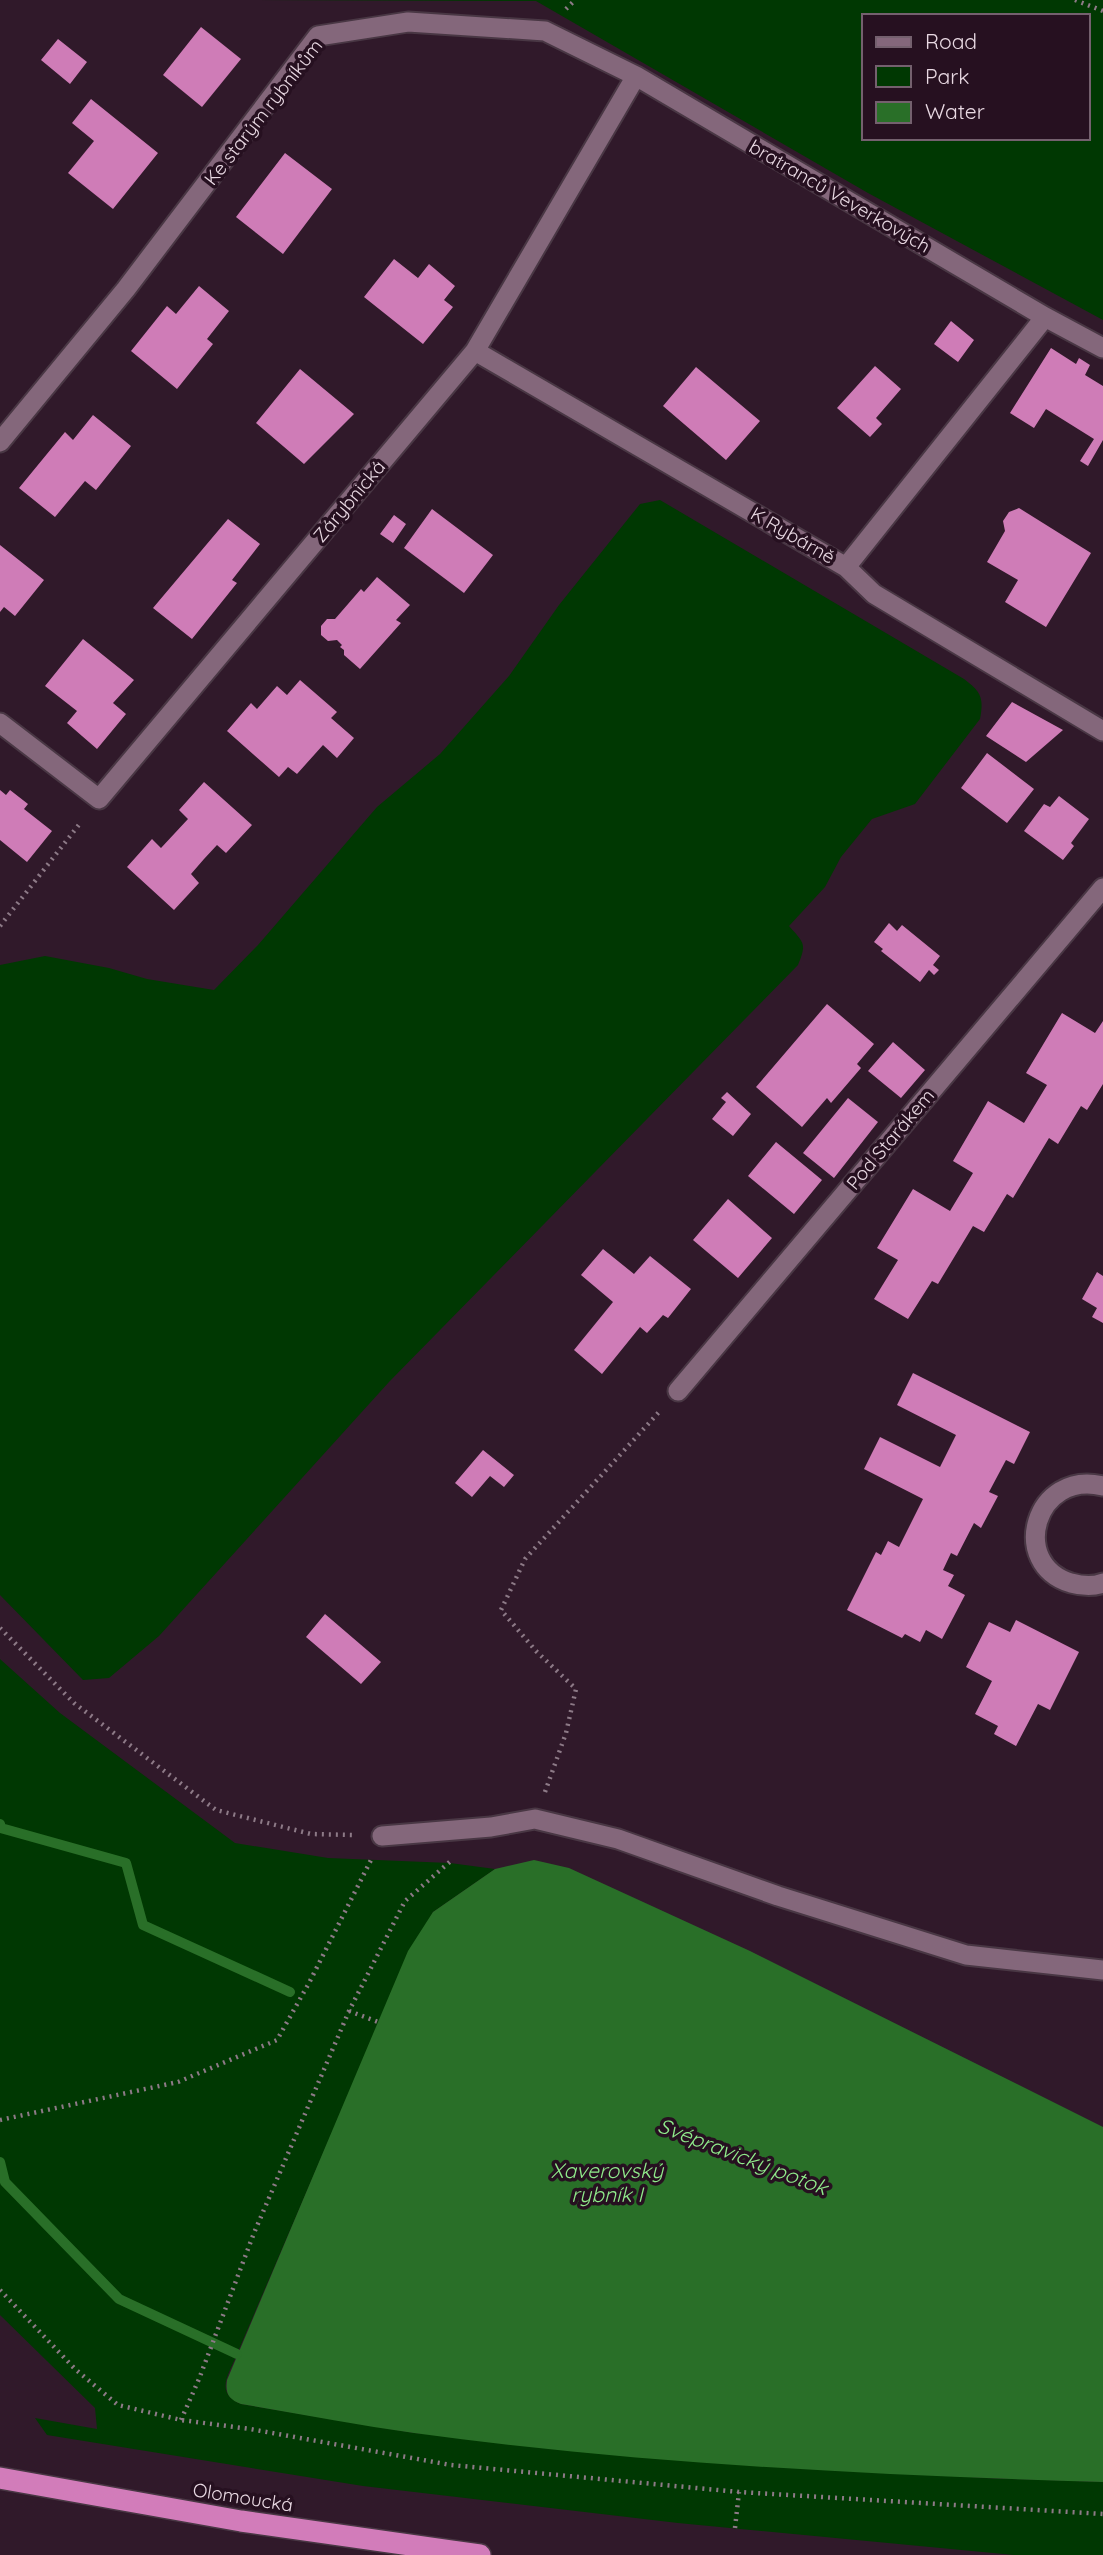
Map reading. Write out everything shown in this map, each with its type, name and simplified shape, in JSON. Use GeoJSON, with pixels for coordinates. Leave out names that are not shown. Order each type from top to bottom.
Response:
{"type":"FeatureCollection","features":[{"type":"Feature","properties":{"kind":"highway","name":"Olomoucká"},"geometry":{"type":"LineString","coordinates":[[0,2478],[241,2521],[480,2555]]}},
{"type":"Feature","properties":{"kind":"street","name":"Ke starým rybníkům"},"geometry":{"type":"LineString","coordinates":[[0,442],[126,289],[318,36],[408,22],[545,31],[636,76]]}},
{"type":"Feature","properties":{"kind":"street","name":"bratranců Veverkových"},"geometry":{"type":"LineString","coordinates":[[636,76],[1045,317],[1103,348]]}},
{"type":"Feature","properties":{"kind":"street","name":"Zárybnická"},"geometry":{"type":"LineString","coordinates":[[99,799],[475,351],[636,76]]}},
{"type":"Feature","properties":{"kind":"street"},"geometry":{"type":"LineString","coordinates":[[846,566],[1045,317]]}},
{"type":"Feature","properties":{"kind":"street","name":"K Rybárně"},"geometry":{"type":"LineString","coordinates":[[475,351],[846,566],[874,594],[1103,731]]}},
{"type":"Feature","properties":{"kind":"street"},"geometry":{"type":"LineString","coordinates":[[0,723],[99,799]]}},
{"type":"Feature","properties":{"kind":"street","name":"Pod Starákem"},"geometry":{"type":"LineString","coordinates":[[678,1391],[1103,888]]}},
{"type":"Feature","properties":{"kind":"street"},"geometry":{"type":"LineString","coordinates":[[1103,1486],[1084,1483],[1066,1487],[1052,1496],[1042,1509],[1036,1525],[1035,1542],[1051,1571],[1064,1581],[1080,1585],[1103,1583]]}},
{"type":"Feature","properties":{"kind":"street"},"geometry":{"type":"LineString","coordinates":[[382,1836],[491,1827],[535,1819],[618,1839],[778,1896],[966,1955],[1103,1970]]}},
{"type":"Feature","properties":{"kind":"path"},"geometry":{"type":"LineString","coordinates":[[1075,0],[1103,11]]}},
{"type":"Feature","properties":{"kind":"path"},"geometry":{"type":"LineString","coordinates":[[0,926],[99,799]]}},
{"type":"Feature","properties":{"kind":"path"},"geometry":{"type":"LineString","coordinates":[[535,1819],[566,1733],[576,1689],[536,1651],[501,1610],[525,1559],[678,1391]]}},
{"type":"Feature","properties":{"kind":"path"},"geometry":{"type":"LineString","coordinates":[[0,1628],[74,1703],[216,1810],[311,1834],[382,1836],[309,1983],[277,2039],[178,2082],[0,2120]]}},
{"type":"Feature","properties":{"kind":"path"},"geometry":{"type":"LineString","coordinates":[[181,2420],[254,2233],[349,2011],[405,1901],[491,1827]]}},
{"type":"Feature","properties":{"kind":"path"},"geometry":{"type":"LineString","coordinates":[[349,2011],[378,2022]]}},
{"type":"Feature","properties":{"kind":"path"},"geometry":{"type":"LineString","coordinates":[[0,2290],[75,2369],[118,2405],[181,2420],[250,2429],[451,2465],[739,2492],[1103,2514]]}},
{"type":"Feature","properties":{"kind":"path"},"geometry":{"type":"LineString","coordinates":[[735,2528],[739,2492]]}},
{"type":"Feature","properties":{"kind":"green space"},"geometry":{"type":"Polygon","coordinates":[[[252,0],[1103,0],[1103,320],[868,193],[536,1],[252,0]]]}},
{"type":"Feature","properties":{"kind":"green space"},"geometry":{"type":"Polygon","coordinates":[[[660,500],[964,679],[980,696],[980,719],[915,804],[872,819],[841,857],[825,887],[789,926],[803,947],[798,965],[389,1382],[159,1636],[109,1678],[83,1680],[0,1595],[0,965],[45,956],[109,968],[147,979],[214,990],[258,945],[377,807],[440,754],[509,676],[559,605],[640,504],[660,500]]]}},
{"type":"Feature","properties":{"kind":"green space"},"geometry":{"type":"Polygon","coordinates":[[[0,1659],[60,1713],[235,1843],[328,1858],[450,1863],[495,1869],[433,1912],[375,2032],[230,2369],[226,2388],[233,2399],[241,2404],[414,2433],[983,2478],[1103,2482],[1103,2555],[1014,2555],[678,2523],[363,2486],[47,2435],[35,2418],[97,2429],[95,2408],[0,2315],[0,1659]]]}},
{"type":"Feature","properties":{"kind":"water","name":"Xaverovský rybník I"},"geometry":{"type":"Polygon","coordinates":[[[534,1860],[569,1868],[750,1951],[1103,2127],[1103,2482],[844,2472],[586,2453],[392,2430],[241,2404],[231,2398],[227,2392],[227,2380],[408,1951],[433,1912],[495,1869],[534,1860]]]}},
{"type":"Feature","properties":{"kind":"building"},"geometry":{"type":"Polygon","coordinates":[[[201,27],[241,59],[202,107],[163,75],[201,27]]]}},
{"type":"Feature","properties":{"kind":"building"},"geometry":{"type":"Polygon","coordinates":[[[58,39],[87,62],[70,84],[41,60],[58,39]]]}},
{"type":"Feature","properties":{"kind":"building"},"geometry":{"type":"Polygon","coordinates":[[[91,99],[158,153],[113,209],[68,173],[94,141],[72,123],[91,99]]]}},
{"type":"Feature","properties":{"kind":"building"},"geometry":{"type":"Polygon","coordinates":[[[285,153],[332,189],[283,254],[236,217],[285,153]]]}},
{"type":"Feature","properties":{"kind":"building"},"geometry":{"type":"Polygon","coordinates":[[[394,259],[418,278],[429,264],[455,286],[444,300],[453,307],[423,344],[364,297],[394,259]]]}},
{"type":"Feature","properties":{"kind":"building"},"geometry":{"type":"Polygon","coordinates":[[[199,286],[229,311],[207,339],[213,344],[177,389],[131,351],[167,306],[176,314],[199,286]]]}},
{"type":"Feature","properties":{"kind":"building"},"geometry":{"type":"Polygon","coordinates":[[[951,321],[974,340],[958,362],[934,344],[951,321]]]}},
{"type":"Feature","properties":{"kind":"building"},"geometry":{"type":"Polygon","coordinates":[[[1051,348],[1076,364],[1079,358],[1090,365],[1085,375],[1103,386],[1103,440],[1088,466],[1080,461],[1094,439],[1046,409],[1034,428],[1010,413],[1051,348]]]}},
{"type":"Feature","properties":{"kind":"building"},"geometry":{"type":"Polygon","coordinates":[[[875,366],[901,389],[876,418],[882,424],[870,437],[837,408],[875,366]]]}},
{"type":"Feature","properties":{"kind":"building"},"geometry":{"type":"Polygon","coordinates":[[[696,367],[760,421],[726,460],[663,406],[696,367]]]}},
{"type":"Feature","properties":{"kind":"building"},"geometry":{"type":"Polygon","coordinates":[[[300,369],[354,414],[304,464],[256,423],[300,369]]]}},
{"type":"Feature","properties":{"kind":"building"},"geometry":{"type":"Polygon","coordinates":[[[93,415],[131,446],[96,490],[85,481],[55,517],[19,488],[65,432],[73,440],[93,415]]]}},
{"type":"Feature","properties":{"kind":"building"},"geometry":{"type":"Polygon","coordinates":[[[1019,508],[1091,553],[1046,627],[1005,602],[1018,580],[987,562],[1005,531],[1003,521],[1009,512],[1019,508]]]}},
{"type":"Feature","properties":{"kind":"building"},"geometry":{"type":"Polygon","coordinates":[[[432,509],[493,555],[464,593],[404,548],[432,509]]]}},
{"type":"Feature","properties":{"kind":"building"},"geometry":{"type":"Polygon","coordinates":[[[394,515],[406,524],[393,543],[380,534],[394,515]]]}},
{"type":"Feature","properties":{"kind":"building"},"geometry":{"type":"Polygon","coordinates":[[[228,519],[260,544],[232,580],[237,583],[192,639],[153,608],[228,519]]]}},
{"type":"Feature","properties":{"kind":"building"},"geometry":{"type":"Polygon","coordinates":[[[0,545],[44,580],[15,616],[4,607],[0,612],[0,545]]]}},
{"type":"Feature","properties":{"kind":"building"},"geometry":{"type":"Polygon","coordinates":[[[377,577],[410,605],[396,620],[401,623],[360,669],[344,655],[344,650],[340,647],[342,645],[337,640],[328,641],[321,635],[321,626],[327,619],[335,619],[361,589],[364,592],[377,577]]]}},
{"type":"Feature","properties":{"kind":"building"},"geometry":{"type":"Polygon","coordinates":[[[83,639],[134,680],[113,703],[126,714],[97,749],[67,723],[77,711],[45,686],[83,639]]]}},
{"type":"Feature","properties":{"kind":"building"},"geometry":{"type":"Polygon","coordinates":[[[300,680],[337,712],[331,718],[354,738],[337,758],[323,745],[297,774],[288,767],[279,777],[227,731],[251,703],[257,709],[277,686],[287,695],[300,680]]]}},
{"type":"Feature","properties":{"kind":"building"},"geometry":{"type":"Polygon","coordinates":[[[1012,702],[1063,730],[1026,762],[986,736],[1012,702]]]}},
{"type":"Feature","properties":{"kind":"building"},"geometry":{"type":"Polygon","coordinates":[[[987,753],[1034,789],[1007,823],[961,788],[987,753]]]}},
{"type":"Feature","properties":{"kind":"building"},"geometry":{"type":"Polygon","coordinates":[[[204,782],[252,825],[226,853],[217,845],[204,859],[191,874],[199,883],[174,910],[127,867],[152,839],[161,848],[188,819],[179,810],[204,782]]]}},
{"type":"Feature","properties":{"kind":"building"},"geometry":{"type":"Polygon","coordinates":[[[0,790],[6,795],[10,790],[28,804],[24,809],[52,831],[27,862],[0,840],[0,790]]]}},
{"type":"Feature","properties":{"kind":"building"},"geometry":{"type":"Polygon","coordinates":[[[1059,796],[1089,819],[1071,843],[1074,846],[1063,860],[1024,831],[1044,804],[1050,807],[1059,796]]]}},
{"type":"Feature","properties":{"kind":"building"},"geometry":{"type":"Polygon","coordinates":[[[889,923],[897,931],[902,925],[940,956],[933,965],[939,970],[934,975],[929,970],[920,982],[881,951],[883,949],[874,942],[889,923]]]}},
{"type":"Feature","properties":{"kind":"building"},"geometry":{"type":"Polygon","coordinates":[[[827,1004],[874,1044],[857,1064],[861,1068],[831,1103],[827,1098],[802,1127],[756,1087],[827,1004]]]}},
{"type":"Feature","properties":{"kind":"building"},"geometry":{"type":"Polygon","coordinates":[[[1062,1013],[1095,1033],[1103,1021],[1103,1084],[1087,1110],[1081,1106],[1058,1144],[1049,1138],[1013,1198],[1007,1194],[984,1232],[973,1226],[938,1284],[932,1281],[908,1319],[874,1299],[898,1260],[877,1248],[913,1189],[950,1211],[973,1173],[953,1161],[988,1101],[1024,1123],[1047,1085],[1026,1073],[1062,1013]]]}},
{"type":"Feature","properties":{"kind":"building"},"geometry":{"type":"Polygon","coordinates":[[[893,1042],[925,1070],[901,1098],[868,1071],[893,1042]]]}},
{"type":"Feature","properties":{"kind":"building"},"geometry":{"type":"Polygon","coordinates":[[[727,1092],[751,1114],[733,1136],[712,1119],[726,1102],[721,1098],[727,1092]]]}},
{"type":"Feature","properties":{"kind":"building"},"geometry":{"type":"Polygon","coordinates":[[[848,1098],[878,1122],[834,1178],[803,1153],[848,1098]]]}},
{"type":"Feature","properties":{"kind":"building"},"geometry":{"type":"Polygon","coordinates":[[[776,1142],[822,1180],[794,1214],[748,1176],[776,1142]]]}},
{"type":"Feature","properties":{"kind":"building"},"geometry":{"type":"Polygon","coordinates":[[[728,1199],[772,1238],[738,1278],[693,1240],[728,1199]]]}},
{"type":"Feature","properties":{"kind":"building"},"geometry":{"type":"Polygon","coordinates":[[[603,1249],[634,1274],[650,1256],[691,1289],[668,1318],[663,1315],[647,1333],[640,1327],[602,1374],[574,1350],[613,1302],[581,1275],[603,1249]]]}},
{"type":"Feature","properties":{"kind":"building"},"geometry":{"type":"Polygon","coordinates":[[[1097,1272],[1103,1276],[1103,1323],[1092,1317],[1097,1308],[1082,1299],[1097,1272]]]}},
{"type":"Feature","properties":{"kind":"building"},"geometry":{"type":"Polygon","coordinates":[[[913,1373],[1030,1432],[1014,1464],[1006,1460],[989,1492],[998,1496],[981,1528],[974,1523],[957,1556],[951,1553],[943,1570],[954,1575],[948,1586],[965,1595],[942,1639],[926,1630],[920,1642],[905,1634],[902,1638],[847,1610],[876,1552],[881,1555],[888,1541],[899,1547],[923,1499],[864,1469],[880,1437],[940,1467],[956,1435],[897,1405],[913,1373]]]}},
{"type":"Feature","properties":{"kind":"building"},"geometry":{"type":"Polygon","coordinates":[[[483,1450],[514,1475],[504,1487],[490,1476],[472,1497],[455,1483],[483,1450]]]}},
{"type":"Feature","properties":{"kind":"building"},"geometry":{"type":"Polygon","coordinates":[[[325,1614],[381,1662],[361,1684],[306,1637],[325,1614]]]}},
{"type":"Feature","properties":{"kind":"building"},"geometry":{"type":"Polygon","coordinates":[[[1016,1620],[1079,1652],[1050,1710],[1038,1704],[1016,1746],[994,1734],[998,1726],[975,1714],[992,1681],[966,1667],[989,1622],[1010,1632],[1016,1620]]]}},
{"type":"Feature","properties":{"kind":"waterway","name":"Svépravický potok"},"geometry":{"type":"LineString","coordinates":[[0,1824],[1,1828],[126,1863],[143,1925],[290,1992]]}},
{"type":"Feature","properties":{"kind":"waterway"},"geometry":{"type":"LineString","coordinates":[[0,2162],[5,2182],[119,2299],[237,2354]]}}]}
